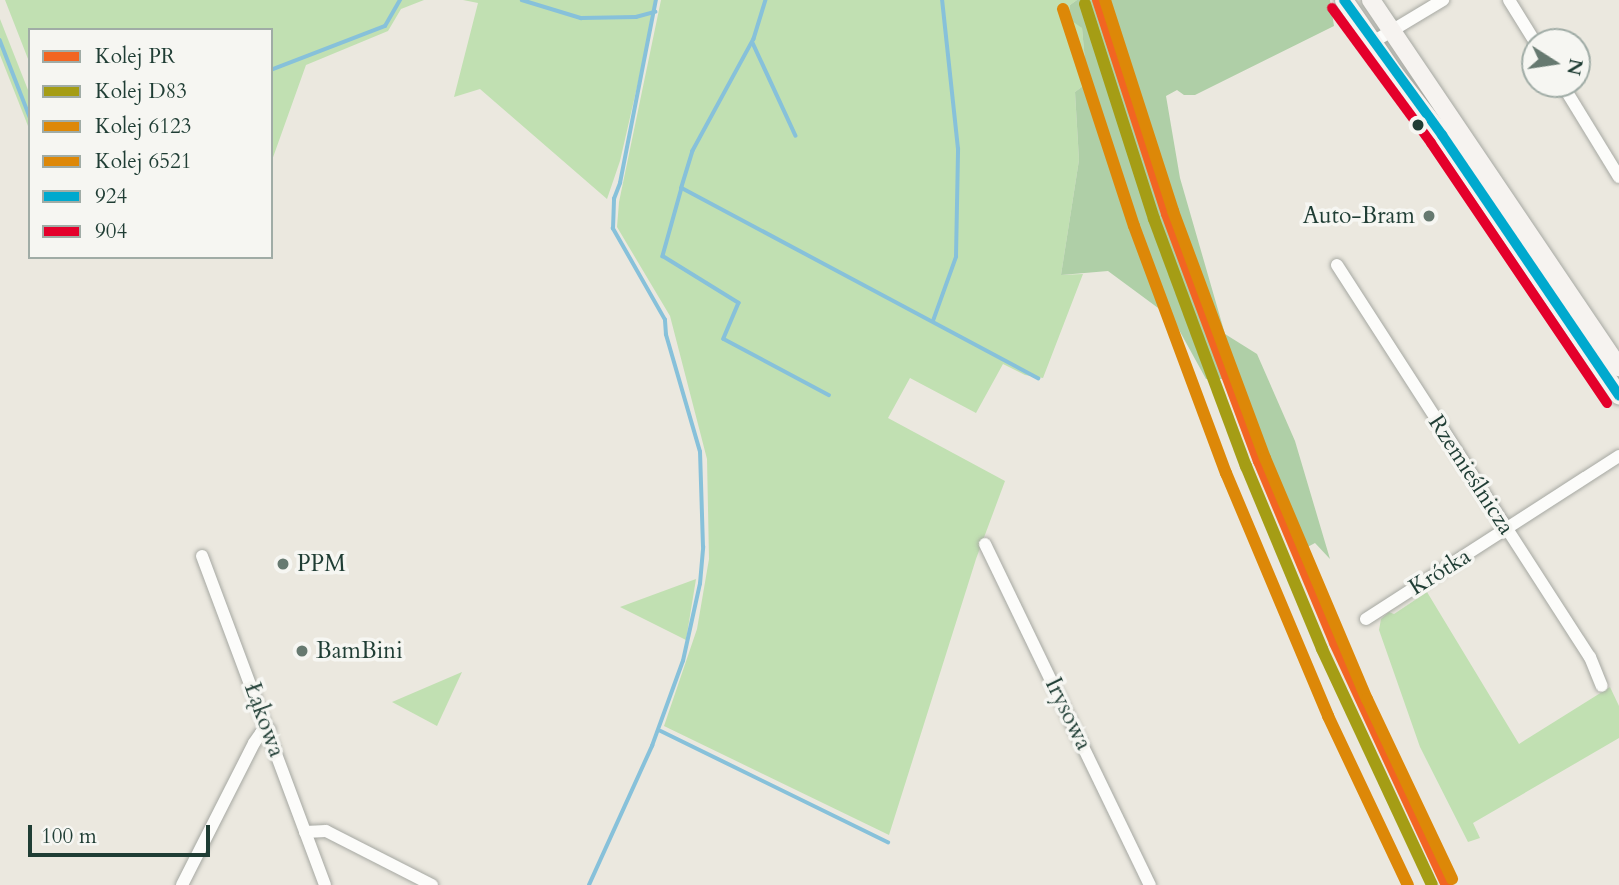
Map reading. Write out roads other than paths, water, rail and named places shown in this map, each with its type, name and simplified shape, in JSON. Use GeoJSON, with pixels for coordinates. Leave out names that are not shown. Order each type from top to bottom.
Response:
{"type":"FeatureCollection","features":[{"type":"Feature","properties":{"kind":"main road"},"geometry":{"type":"LineString","coordinates":[[1344,0],[1442,135],[1619,395]]}},
{"type":"Feature","properties":{"kind":"main road"},"geometry":{"type":"LineString","coordinates":[[1371,0],[1619,367]]}},
{"type":"Feature","properties":{"kind":"street"},"geometry":{"type":"LineString","coordinates":[[1373,42],[1443,0]]}},
{"type":"Feature","properties":{"kind":"street"},"geometry":{"type":"LineString","coordinates":[[1509,0],[1526,28]]}},
{"type":"Feature","properties":{"kind":"street"},"geometry":{"type":"LineString","coordinates":[[1571,98],[1619,177]]}},
{"type":"Feature","properties":{"kind":"street","name":"Rzemieślnicza"},"geometry":{"type":"LineString","coordinates":[[1337,265],[1590,657],[1602,686]]}},
{"type":"Feature","properties":{"kind":"street","name":"Krótka"},"geometry":{"type":"LineString","coordinates":[[1366,619],[1619,456]]}},
{"type":"Feature","properties":{"kind":"street","name":"Irysowa"},"geometry":{"type":"LineString","coordinates":[[985,544],[1150,885]]}},
{"type":"Feature","properties":{"kind":"street","name":"Łąkowa"},"geometry":{"type":"LineString","coordinates":[[202,556],[325,885]]}},
{"type":"Feature","properties":{"kind":"street"},"geometry":{"type":"LineString","coordinates":[[182,885],[254,743],[261,733],[269,730]]}},
{"type":"Feature","properties":{"kind":"street"},"geometry":{"type":"LineString","coordinates":[[305,832],[326,831],[432,885]]}},
{"type":"Feature","properties":{"kind":"waterway"},"geometry":{"type":"LineString","coordinates":[[273,69],[385,26],[400,0]]}},
{"type":"Feature","properties":{"kind":"waterway"},"geometry":{"type":"LineString","coordinates":[[522,0],[581,18],[636,17],[655,12]]}},
{"type":"Feature","properties":{"kind":"waterway"},"geometry":{"type":"LineString","coordinates":[[589,885],[652,746],[683,661],[700,584],[703,547],[700,452],[666,335],[665,320],[613,229],[614,199],[620,183],[656,0]]}},
{"type":"Feature","properties":{"kind":"waterway"},"geometry":{"type":"LineString","coordinates":[[766,0],[754,39],[693,151],[682,188],[1038,378]]}},
{"type":"Feature","properties":{"kind":"waterway"},"geometry":{"type":"LineString","coordinates":[[933,321],[956,257],[958,149],[942,0]]}},
{"type":"Feature","properties":{"kind":"waterway"},"geometry":{"type":"LineString","coordinates":[[0,40],[28,112]]}},
{"type":"Feature","properties":{"kind":"waterway"},"geometry":{"type":"LineString","coordinates":[[753,43],[796,136]]}},
{"type":"Feature","properties":{"kind":"waterway"},"geometry":{"type":"LineString","coordinates":[[682,188],[663,256],[739,303],[724,339],[829,395]]}},
{"type":"Feature","properties":{"kind":"waterway"},"geometry":{"type":"LineString","coordinates":[[661,731],[888,842]]}},
{"type":"Feature","properties":{"kind":"rail line","name":"PR"},"geometry":{"type":"LineString","coordinates":[[1098,0],[1167,214],[1259,461],[1335,643],[1447,885]]}},
{"type":"Feature","properties":{"kind":"rail line","name":"6123"},"geometry":{"type":"LineString","coordinates":[[1105,0],[1173,211],[1265,458],[1367,699],[1452,879]]}},
{"type":"Feature","properties":{"kind":"rail line","name":"D83"},"geometry":{"type":"LineString","coordinates":[[1085,4],[1154,219],[1246,466],[1322,649],[1432,885]]}},
{"type":"Feature","properties":{"kind":"rail line","name":"6521"},"geometry":{"type":"LineString","coordinates":[[1063,9],[1134,226],[1226,473],[1328,716],[1408,885]]}},
{"type":"Feature","properties":{"kind":"place","name":"Auto-Bram"},"geometry":{"type":"Point","coordinates":[1429,216]}},
{"type":"Feature","properties":{"kind":"place","name":"PPM"},"geometry":{"type":"Point","coordinates":[283,564]}},
{"type":"Feature","properties":{"kind":"place","name":"BamBini"},"geometry":{"type":"Point","coordinates":[302,651]}}]}
